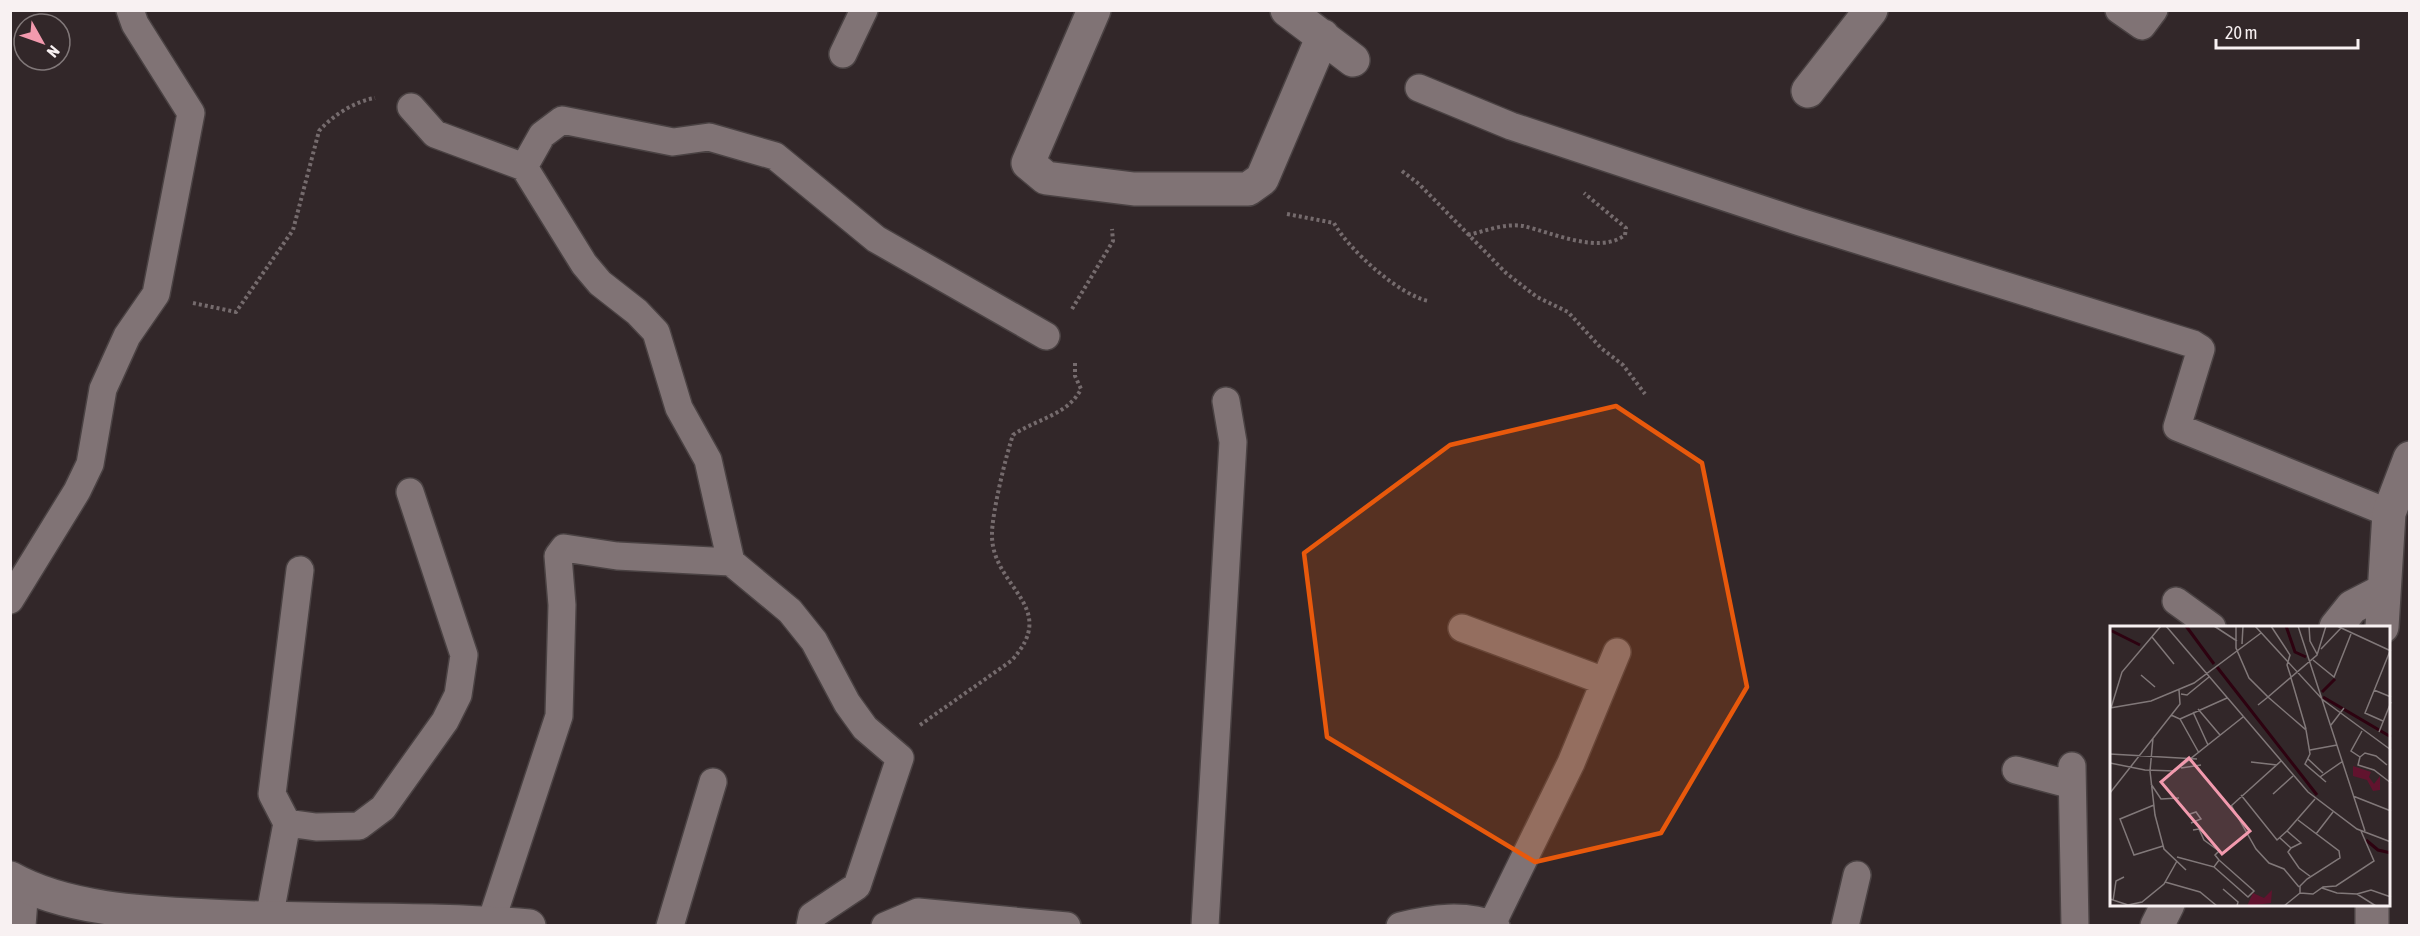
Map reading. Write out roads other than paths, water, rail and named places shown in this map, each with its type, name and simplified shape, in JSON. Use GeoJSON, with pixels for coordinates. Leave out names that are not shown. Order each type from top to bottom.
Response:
{"type":"FeatureCollection","features":[{"type":"Feature","properties":{"kind":"street"},"geometry":{"type":"LineString","coordinates":[[1094,10],[1028,163],[1046,178],[1134,189],[1248,189],[1262,179],[1323,36]]}},
{"type":"Feature","properties":{"kind":"street"},"geometry":{"type":"LineString","coordinates":[[1287,10],[1353,60]]}},
{"type":"Feature","properties":{"kind":"street"},"geometry":{"type":"LineString","coordinates":[[1808,91],[1869,11]]}},
{"type":"Feature","properties":{"kind":"street"},"geometry":{"type":"LineString","coordinates":[[2382,626],[2389,513],[2409,458]]}},
{"type":"Feature","properties":{"kind":"street"},"geometry":{"type":"LineString","coordinates":[[2337,626],[2352,607],[2383,591]]}},
{"type":"Feature","properties":{"kind":"street"},"geometry":{"type":"LineString","coordinates":[[18,882],[92,906],[162,914],[269,919],[491,922],[529,926]]}},
{"type":"Feature","properties":{"kind":"street"},"geometry":{"type":"LineString","coordinates":[[2157,926],[2167,906]]}},
{"type":"Feature","properties":{"kind":"street"},"geometry":{"type":"LineString","coordinates":[[2372,906],[2372,926]]}},
{"type":"Feature","properties":{"kind":"lane"},"geometry":{"type":"LineString","coordinates":[[10,600],[77,491],[90,464],[103,389],[128,336],[156,294],[191,113],[135,24],[130,10]]}},
{"type":"Feature","properties":{"kind":"lane"},"geometry":{"type":"LineString","coordinates":[[843,54],[864,10]]}},
{"type":"Feature","properties":{"kind":"lane"},"geometry":{"type":"LineString","coordinates":[[2119,10],[2142,26],[2154,10]]}},
{"type":"Feature","properties":{"kind":"lane"},"geometry":{"type":"LineString","coordinates":[[1419,88],[1522,130],[1800,222],[2193,344],[2201,349],[2177,427],[2389,513]]}},
{"type":"Feature","properties":{"kind":"lane"},"geometry":{"type":"LineString","coordinates":[[411,107],[435,134],[524,167],[584,264],[600,283],[637,312],[656,332],[679,408],[708,460],[731,562]]}},
{"type":"Feature","properties":{"kind":"lane"},"geometry":{"type":"LineString","coordinates":[[524,167],[542,135],[562,120],[673,142],[709,137],[775,156],[876,239],[1047,336]]}},
{"type":"Feature","properties":{"kind":"lane"},"geometry":{"type":"LineString","coordinates":[[1205,926],[1233,442],[1226,401]]}},
{"type":"Feature","properties":{"kind":"lane"},"geometry":{"type":"LineString","coordinates":[[287,823],[316,827],[358,826],[384,808],[445,721],[458,695],[464,655],[410,492]]}},
{"type":"Feature","properties":{"kind":"lane"},"geometry":{"type":"LineString","coordinates":[[491,922],[559,716],[562,605],[558,556],[564,548],[617,556],[731,562],[790,611],[814,641],[847,703],[865,729],[900,758],[857,886],[812,916],[810,926]]}},
{"type":"Feature","properties":{"kind":"lane"},"geometry":{"type":"LineString","coordinates":[[269,919],[287,823],[272,794],[300,570]]}},
{"type":"Feature","properties":{"kind":"lane"},"geometry":{"type":"LineString","coordinates":[[2176,601],[2211,626]]}},
{"type":"Feature","properties":{"kind":"lane"},"geometry":{"type":"LineString","coordinates":[[1462,628],[1604,681]]}},
{"type":"Feature","properties":{"kind":"lane"},"geometry":{"type":"LineString","coordinates":[[1400,926],[1435,917],[1485,921],[1494,925],[1571,763],[1617,652]]}},
{"type":"Feature","properties":{"kind":"lane"},"geometry":{"type":"LineString","coordinates":[[2016,770],[2072,776],[2075,926]]}},
{"type":"Feature","properties":{"kind":"lane"},"geometry":{"type":"LineString","coordinates":[[670,926],[713,782]]}},
{"type":"Feature","properties":{"kind":"lane"},"geometry":{"type":"LineString","coordinates":[[1845,926],[1857,875]]}},
{"type":"Feature","properties":{"kind":"lane"},"geometry":{"type":"LineString","coordinates":[[18,882],[22,926]]}},
{"type":"Feature","properties":{"kind":"lane"},"geometry":{"type":"LineString","coordinates":[[885,926],[918,912],[1067,926]]}}]}
